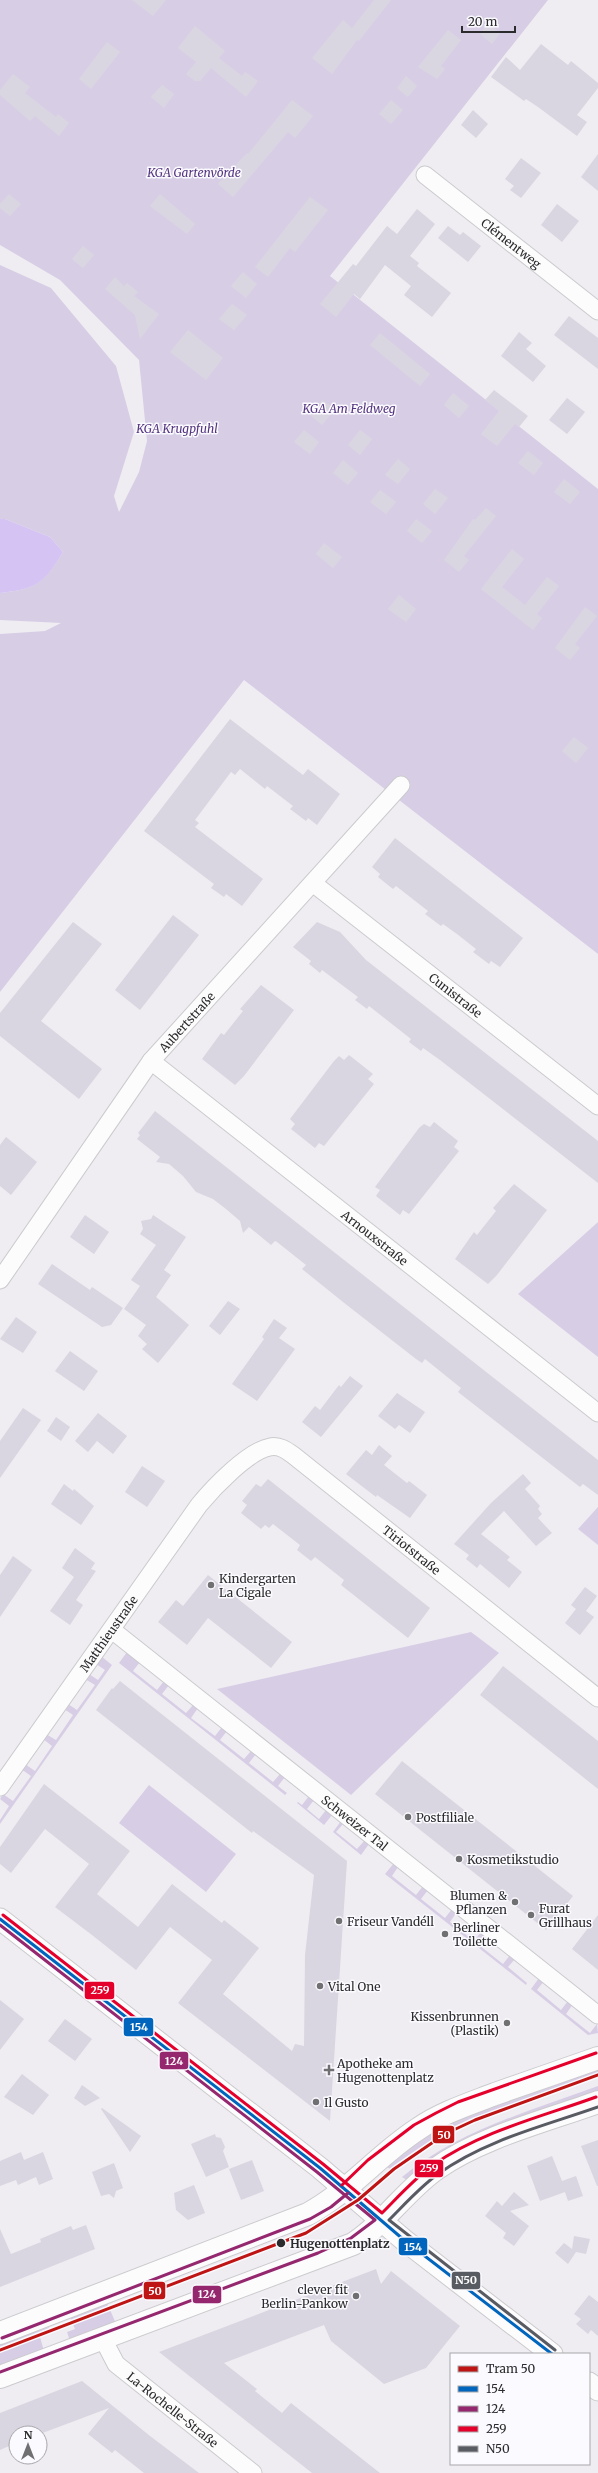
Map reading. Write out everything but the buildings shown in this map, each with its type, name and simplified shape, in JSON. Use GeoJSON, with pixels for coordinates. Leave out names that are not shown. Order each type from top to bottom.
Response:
{"type":"FeatureCollection","features":[{"type":"Feature","properties":{"kind":"main road"},"geometry":{"type":"LineString","coordinates":[[0,2333],[300,2216],[328,2203],[371,2164],[417,2129],[438,2117],[468,2104],[598,2058]]}},
{"type":"Feature","properties":{"kind":"main road"},"geometry":{"type":"LineString","coordinates":[[0,2377],[326,2256],[353,2244],[371,2232],[410,2191],[436,2169],[460,2155],[481,2145],[598,2102]]}},
{"type":"Feature","properties":{"kind":"street","name":"Clémentweg"},"geometry":{"type":"LineString","coordinates":[[425,175],[598,311]]}},
{"type":"Feature","properties":{"kind":"street","name":"Aubertstraße"},"geometry":{"type":"LineString","coordinates":[[0,1280],[151,1061],[314,884],[323,868],[401,785]]}},
{"type":"Feature","properties":{"kind":"street","name":"Cunistraße"},"geometry":{"type":"LineString","coordinates":[[314,884],[598,1106]]}},
{"type":"Feature","properties":{"kind":"street","name":"Arnouxstraße"},"geometry":{"type":"LineString","coordinates":[[151,1061],[598,1413]]}},
{"type":"Feature","properties":{"kind":"street","name":"Tiriotstraße"},"geometry":{"type":"LineString","coordinates":[[219,1481],[258,1453],[270,1447],[282,1448],[598,1698]]}},
{"type":"Feature","properties":{"kind":"street","name":"Matthieustraße"},"geometry":{"type":"LineString","coordinates":[[0,1787],[199,1505],[219,1481]]}},
{"type":"Feature","properties":{"kind":"street","name":"Schweizer Tal"},"geometry":{"type":"LineString","coordinates":[[112,1630],[598,2015]]}},
{"type":"Feature","properties":{"kind":"street"},"geometry":{"type":"LineString","coordinates":[[0,1919],[345,2188],[382,2220],[551,2353]]}},
{"type":"Feature","properties":{"kind":"street","name":"La-Rochelle-Straße"},"geometry":{"type":"LineString","coordinates":[[103,2339],[116,2364],[253,2473]]}},
{"type":"Feature","properties":{"kind":"street"},"geometry":{"type":"LineString","coordinates":[[590,2384],[598,2390]]}},
{"type":"Feature","properties":{"kind":"green space"},"geometry":{"type":"Polygon","coordinates":[[[0,0],[548,0],[330,276],[598,489],[598,954],[244,680],[0,992],[0,634],[45,631],[61,623],[0,620],[0,593],[23,589],[38,583],[50,571],[63,552],[50,537],[5,519],[0,519],[0,265],[51,288],[116,366],[134,432],[114,496],[119,512],[139,472],[147,441],[139,360],[60,280],[0,245],[0,0]]]}},
{"type":"Feature","properties":{"kind":"green space"},"geometry":{"type":"Polygon","coordinates":[[[598,1222],[598,1357],[518,1294],[598,1222]]]}},
{"type":"Feature","properties":{"kind":"green space"},"geometry":{"type":"Polygon","coordinates":[[[598,1507],[598,1545],[578,1529],[598,1507]]]}},
{"type":"Feature","properties":{"kind":"green space"},"geometry":{"type":"Polygon","coordinates":[[[471,1632],[499,1653],[351,1795],[217,1689],[471,1632]]]}},
{"type":"Feature","properties":{"kind":"green space"},"geometry":{"type":"Polygon","coordinates":[[[127,1652],[140,1662],[133,1671],[157,1690],[164,1681],[169,1685],[162,1694],[186,1713],[193,1705],[198,1708],[191,1718],[215,1736],[222,1727],[227,1731],[220,1740],[244,1759],[251,1751],[256,1754],[249,1763],[273,1782],[280,1774],[285,1777],[278,1786],[287,1793],[285,1795],[119,1663],[127,1652]]]}},
{"type":"Feature","properties":{"kind":"green space"},"geometry":{"type":"Polygon","coordinates":[[[101,1656],[112,1665],[0,1824],[0,1820],[9,1806],[0,1799],[3,1794],[13,1801],[31,1776],[21,1769],[25,1764],[35,1771],[52,1746],[43,1739],[46,1734],[56,1740],[73,1715],[64,1709],[68,1704],[77,1710],[95,1685],[85,1679],[89,1674],[98,1680],[105,1670],[96,1664],[101,1656]]]}},
{"type":"Feature","properties":{"kind":"green space"},"geometry":{"type":"Polygon","coordinates":[[[149,1785],[236,1854],[206,1892],[119,1823],[149,1785]]]}},
{"type":"Feature","properties":{"kind":"green space"},"geometry":{"type":"Polygon","coordinates":[[[309,1796],[314,1800],[307,1809],[319,1819],[326,1810],[332,1815],[324,1825],[297,1803],[298,1802],[302,1805],[309,1796]]]}},
{"type":"Feature","properties":{"kind":"green space"},"geometry":{"type":"Polygon","coordinates":[[[341,1821],[344,1823],[336,1832],[357,1849],[365,1840],[369,1844],[361,1855],[333,1832],[341,1821]]]}},
{"type":"Feature","properties":{"kind":"green space"},"geometry":{"type":"Polygon","coordinates":[[[394,1863],[398,1867],[392,1876],[416,1895],[423,1886],[428,1890],[421,1899],[445,1918],[452,1909],[456,1913],[450,1922],[474,1941],[481,1932],[486,1936],[479,1945],[503,1964],[510,1955],[515,1959],[508,1967],[527,1983],[526,1985],[385,1874],[394,1863]]]}},
{"type":"Feature","properties":{"kind":"green space"},"geometry":{"type":"Polygon","coordinates":[[[539,1978],[544,1981],[537,1990],[561,2010],[568,2001],[573,2004],[566,2014],[590,2033],[597,2024],[598,2033],[588,2035],[531,1989],[539,1978]]]}},
{"type":"Feature","properties":{"kind":"green space"},"geometry":{"type":"Polygon","coordinates":[[[598,2068],[598,2073],[490,2113],[463,2125],[413,2152],[390,2169],[383,2164],[444,2122],[598,2068]]]}},
{"type":"Feature","properties":{"kind":"green space"},"geometry":{"type":"Polygon","coordinates":[[[598,2086],[598,2094],[410,2182],[402,2177],[447,2146],[471,2134],[521,2113],[598,2086]]]}},
{"type":"Feature","properties":{"kind":"green space"},"geometry":{"type":"Polygon","coordinates":[[[105,2298],[117,2326],[71,2344],[67,2332],[75,2329],[68,2313],[105,2298]]]}},
{"type":"Feature","properties":{"kind":"green space"},"geometry":{"type":"Polygon","coordinates":[[[36,2325],[38,2331],[49,2327],[51,2332],[40,2337],[44,2351],[0,2371],[0,2339],[36,2325]]]}},
{"type":"Feature","properties":{"kind":"shaded area"},"geometry":{"type":"Polygon","coordinates":[[[0,519],[5,519],[50,537],[63,552],[50,571],[38,583],[23,589],[0,593],[0,519]]]}},
{"type":"Feature","properties":{"kind":"tram line","name":"50"},"geometry":{"type":"LineString","coordinates":[[0,2350],[306,2233],[358,2200],[394,2169],[445,2134],[475,2120],[598,2075]]}},
{"type":"Feature","properties":{"kind":"transit line","name":"259"},"geometry":{"type":"LineString","coordinates":[[3,1915],[323,2164],[382,2213],[419,2176],[452,2153],[471,2143],[512,2126],[596,2097]]}},
{"type":"Feature","properties":{"kind":"transit line","name":"154"},"geometry":{"type":"LineString","coordinates":[[0,1919],[320,2168],[404,2240],[551,2353]]}},
{"type":"Feature","properties":{"kind":"transit line","name":"124"},"geometry":{"type":"LineString","coordinates":[[0,1925],[317,2172],[375,2220],[351,2238],[318,2253],[0,2372]]}},
{"type":"Feature","properties":{"kind":"transit line","name":"259"},"geometry":{"type":"LineString","coordinates":[[342,2185],[368,2160],[414,2125],[436,2113],[458,2102],[596,2053]]}},
{"type":"Feature","properties":{"kind":"transit line","name":"N50"},"geometry":{"type":"LineString","coordinates":[[555,2350],[389,2220],[425,2184],[456,2162],[515,2135],[598,2107]]}},
{"type":"Feature","properties":{"kind":"transit line","name":"124"},"geometry":{"type":"LineString","coordinates":[[2,2338],[310,2219],[331,2207],[348,2193]]}},
{"type":"Feature","properties":{"kind":"place","name":"Kindergarten La Cigale"},"geometry":{"type":"Point","coordinates":[211,1585]}},
{"type":"Feature","properties":{"kind":"place","name":"Postfiliale"},"geometry":{"type":"Point","coordinates":[408,1817]}},
{"type":"Feature","properties":{"kind":"place","name":"Kosmetikstudio"},"geometry":{"type":"Point","coordinates":[459,1859]}},
{"type":"Feature","properties":{"kind":"place","name":"Blumen & Pflanzen"},"geometry":{"type":"Point","coordinates":[515,1902]}},
{"type":"Feature","properties":{"kind":"place","name":"Furat Grillhaus"},"geometry":{"type":"Point","coordinates":[531,1915]}},
{"type":"Feature","properties":{"kind":"place","name":"Friseur Vandéll"},"geometry":{"type":"Point","coordinates":[339,1921]}},
{"type":"Feature","properties":{"kind":"place","name":"Berliner Toilette"},"geometry":{"type":"Point","coordinates":[445,1934]}},
{"type":"Feature","properties":{"kind":"place","name":"Vital One"},"geometry":{"type":"Point","coordinates":[320,1986]}},
{"type":"Feature","properties":{"kind":"place","name":"Kissenbrunnen (Plastik)"},"geometry":{"type":"Point","coordinates":[507,2023]}},
{"type":"Feature","properties":{"kind":"place","name":"Apotheke am Hugenottenplatz"},"geometry":{"type":"Point","coordinates":[329,2070]}},
{"type":"Feature","properties":{"kind":"place","name":"Il Gusto"},"geometry":{"type":"Point","coordinates":[316,2102]}},
{"type":"Feature","properties":{"kind":"place","name":"Hugenottenplatz"},"geometry":{"type":"Point","coordinates":[281,2243]}},
{"type":"Feature","properties":{"kind":"place","name":"clever fit Berlin-Pankow"},"geometry":{"type":"Point","coordinates":[356,2296]}},
{"type":"Feature","properties":{"kind":"park label","name":"KGA Gartenvörde"},"geometry":{"type":"Point","coordinates":[194,172]}},
{"type":"Feature","properties":{"kind":"park label","name":"KGA Am Feldweg"},"geometry":{"type":"Point","coordinates":[349,408]}},
{"type":"Feature","properties":{"kind":"park label","name":"KGA Krugpfuhl"},"geometry":{"type":"Point","coordinates":[177,428]}}]}
